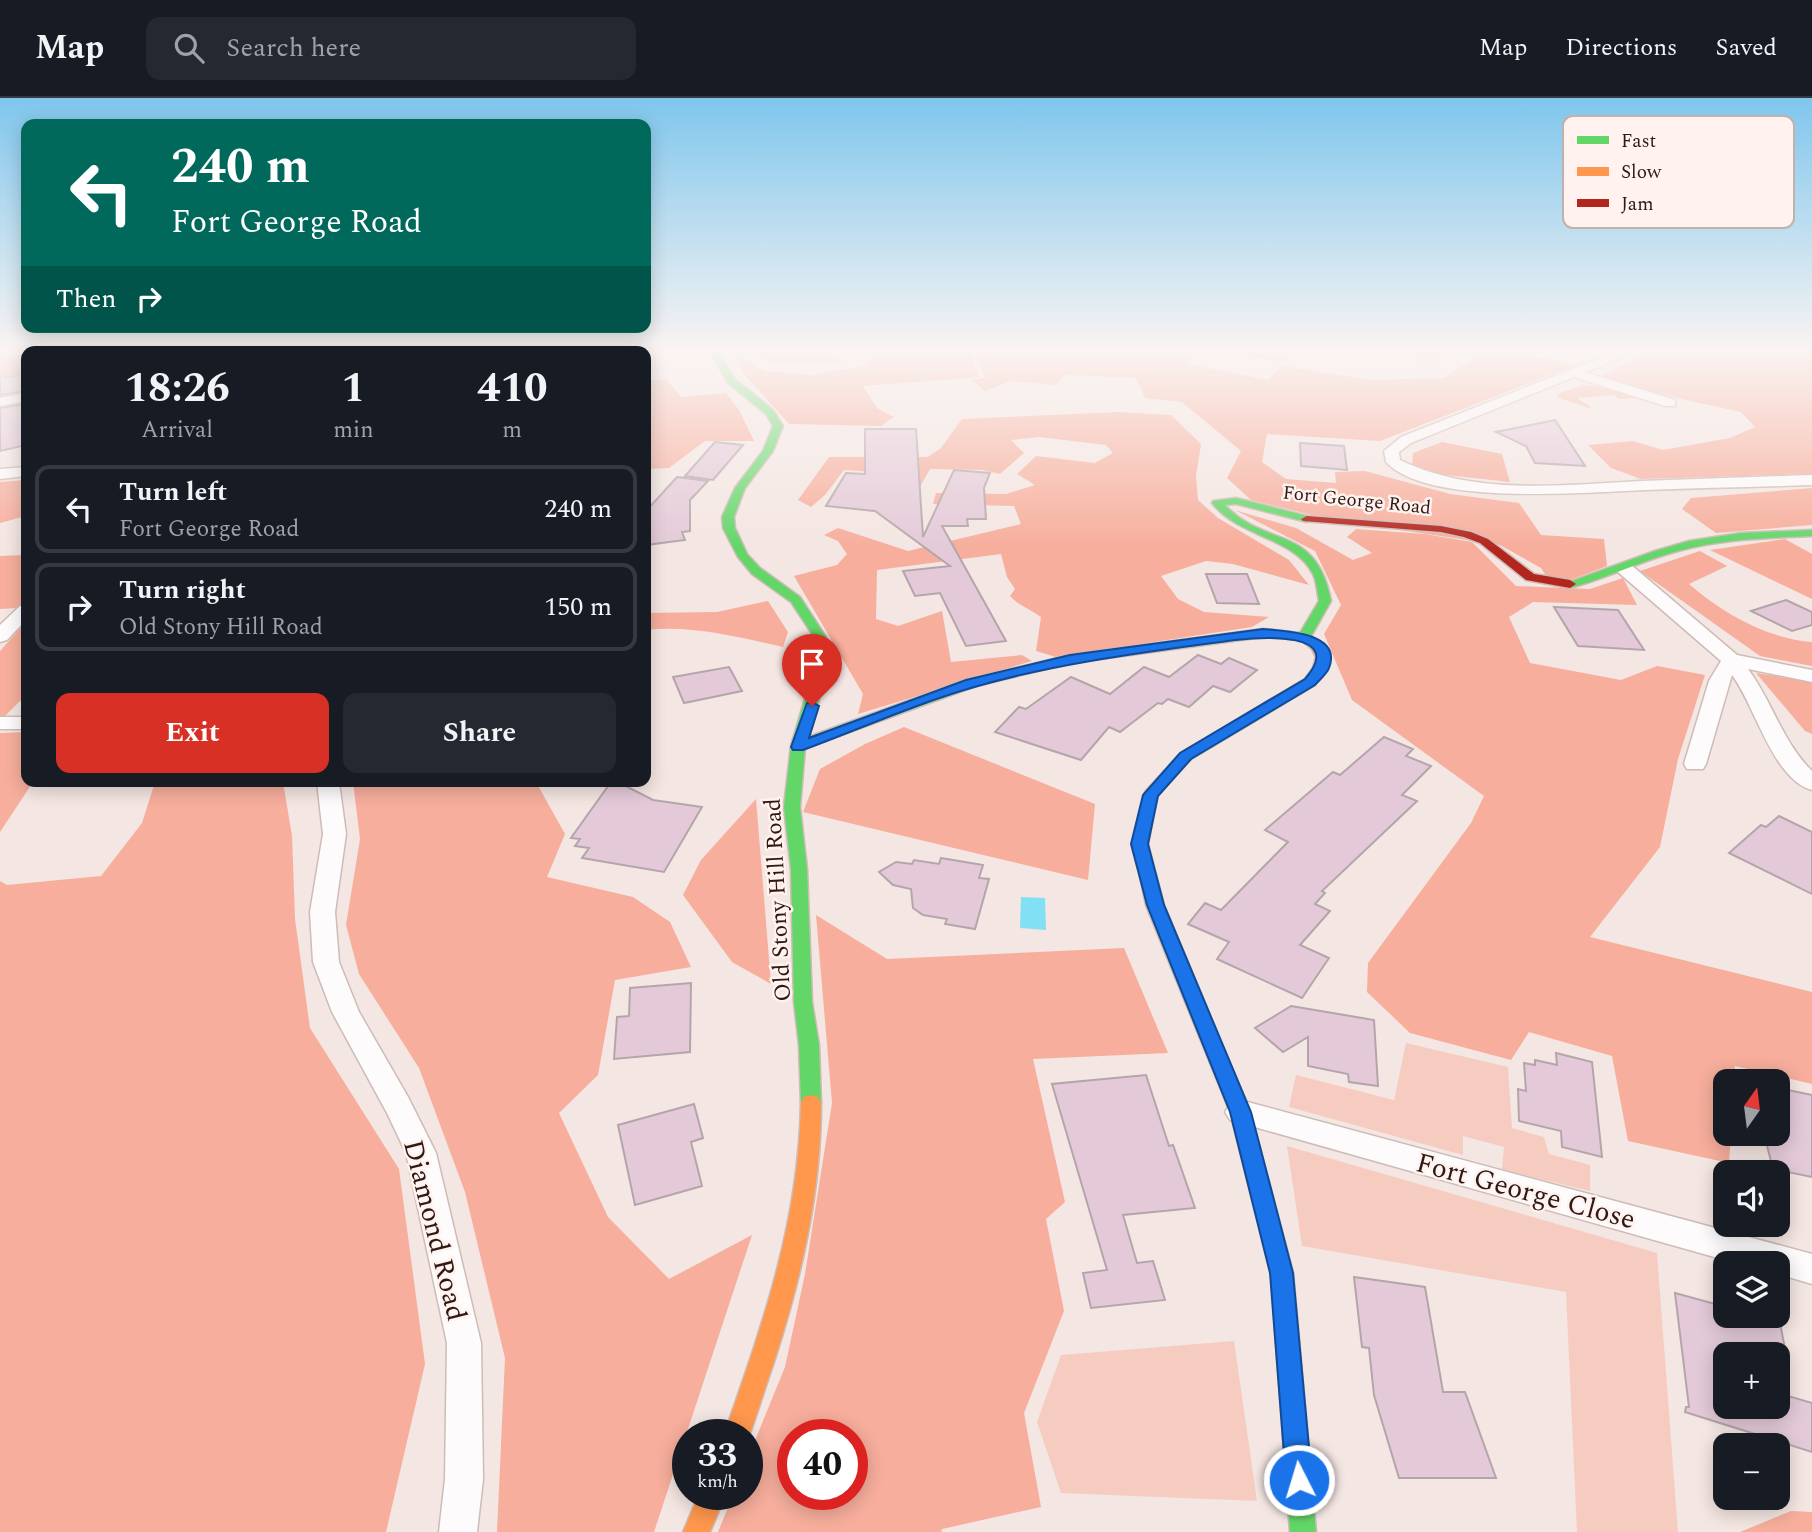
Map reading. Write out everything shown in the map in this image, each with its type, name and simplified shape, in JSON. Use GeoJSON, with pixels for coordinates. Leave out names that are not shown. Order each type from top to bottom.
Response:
{"type":"FeatureCollection","features":[{"type":"Feature","properties":{"kind":"street","name":"Old Stony Hill Road"},"geometry":{"type":"LineString","coordinates":[[742,1419],[787,1283],[810,1169],[812,1119],[809,1045],[803,1002],[799,869],[792,807],[798,747],[819,676],[820,637],[796,600],[756,571],[742,555],[729,528],[728,517],[740,488],[768,450],[778,426],[772,415]]}},
{"type":"Feature","properties":{"kind":"street","name":"Fort George Road"},"geometry":{"type":"LineString","coordinates":[[1471,415],[1406,440],[1391,452],[1393,462],[1412,474],[1440,482],[1539,490],[1812,480]]}},
{"type":"Feature","properties":{"kind":"street"},"geometry":{"type":"LineString","coordinates":[[0,474],[21,472]]}},
{"type":"Feature","properties":{"kind":"street","name":"Fort George Road"},"geometry":{"type":"LineString","coordinates":[[1304,637],[1325,601],[1318,572],[1306,557],[1221,512],[1217,503],[1236,502],[1303,519],[1441,529],[1467,534],[1484,541],[1530,577],[1570,584],[1672,549],[1768,534],[1812,533]]}},
{"type":"Feature","properties":{"kind":"street"},"geometry":{"type":"LineString","coordinates":[[1623,568],[1731,660],[1752,688],[1787,759],[1812,783]]}},
{"type":"Feature","properties":{"kind":"street"},"geometry":{"type":"LineString","coordinates":[[0,636],[21,615]]}},
{"type":"Feature","properties":{"kind":"street"},"geometry":{"type":"LineString","coordinates":[[798,747],[971,683],[1070,659],[1263,633],[1304,637],[1317,645],[1324,655],[1322,668],[1310,682],[1185,756],[1150,795],[1140,844],[1155,905],[1240,1112],[1282,1273],[1303,1532]]}},
{"type":"Feature","properties":{"kind":"street"},"geometry":{"type":"LineString","coordinates":[[1731,660],[1812,676]]}},
{"type":"Feature","properties":{"kind":"street"},"geometry":{"type":"LineString","coordinates":[[1695,764],[1719,681],[1731,660]]}},
{"type":"Feature","properties":{"kind":"street"},"geometry":{"type":"LineString","coordinates":[[0,723],[21,723]]}},
{"type":"Feature","properties":{"kind":"street","name":"Diamond Road"},"geometry":{"type":"LineString","coordinates":[[328,787],[334,842],[326,884],[323,925],[326,960],[337,992],[359,1039],[410,1125],[421,1153],[464,1343],[464,1479],[457,1532]]}},
{"type":"Feature","properties":{"kind":"street","name":"Fort George Close"},"geometry":{"type":"LineString","coordinates":[[1240,1112],[1812,1269]]}},
{"type":"Feature","properties":{"kind":"street"},"geometry":{"type":"LineString","coordinates":[[696,1532],[706,1510]]}},
{"type":"Feature","properties":{"kind":"shaded area"},"geometry":{"type":"Polygon","coordinates":[[[651,415],[741,415],[754,441],[705,441],[669,468],[651,469],[651,415]]]}},
{"type":"Feature","properties":{"kind":"shaded area"},"geometry":{"type":"Polygon","coordinates":[[[781,415],[894,417],[881,426],[789,424],[781,415]]]}},
{"type":"Feature","properties":{"kind":"shaded area"},"geometry":{"type":"Polygon","coordinates":[[[1054,415],[1171,415],[1201,444],[1196,476],[1198,500],[1218,518],[1289,560],[1309,585],[1233,564],[1206,561],[1161,576],[1178,599],[1204,612],[1269,617],[1252,627],[1056,657],[1036,651],[1041,617],[1010,596],[1015,589],[1007,577],[1001,554],[877,570],[876,619],[898,626],[942,611],[951,662],[1022,655],[1032,661],[858,714],[863,694],[794,576],[837,565],[847,554],[838,541],[824,535],[838,528],[908,551],[1021,524],[1014,506],[933,504],[936,493],[1006,494],[1035,485],[1017,474],[1036,456],[1095,463],[1113,453],[1106,445],[1039,437],[1011,440],[1024,453],[1000,474],[983,470],[930,469],[910,504],[891,510],[870,512],[901,474],[844,470],[825,495],[811,507],[798,500],[829,457],[928,457],[941,448],[962,419],[1054,415]]]}},
{"type":"Feature","properties":{"kind":"shaded area"},"geometry":{"type":"Polygon","coordinates":[[[1198,415],[1447,415],[1380,441],[1267,434],[1262,462],[1286,479],[1336,483],[1335,472],[1365,471],[1450,494],[1519,503],[1541,535],[1604,539],[1607,566],[1573,579],[1549,580],[1541,568],[1500,545],[1328,519],[1251,500],[1227,478],[1241,451],[1198,415]]]}},
{"type":"Feature","properties":{"kind":"shaded area"},"geometry":{"type":"Polygon","coordinates":[[[1744,415],[1812,415],[1812,474],[1641,479],[1611,468],[1588,445],[1633,441],[1663,450],[1730,438],[1755,427],[1744,415]]]}},
{"type":"Feature","properties":{"kind":"shaded area"},"geometry":{"type":"Polygon","coordinates":[[[1442,442],[1502,454],[1510,482],[1428,473],[1412,464],[1413,453],[1442,442]]]}},
{"type":"Feature","properties":{"kind":"shaded area"},"geometry":{"type":"Polygon","coordinates":[[[21,480],[21,517],[0,523],[0,482],[21,480]]]}},
{"type":"Feature","properties":{"kind":"shaded area"},"geometry":{"type":"Polygon","coordinates":[[[1812,488],[1812,525],[1716,533],[1682,509],[1691,498],[1812,488]]]}},
{"type":"Feature","properties":{"kind":"shaded area"},"geometry":{"type":"Polygon","coordinates":[[[1235,510],[1296,528],[1353,560],[1372,553],[1347,537],[1356,529],[1425,534],[1472,542],[1516,586],[1590,589],[1623,578],[1637,605],[1533,602],[1509,617],[1530,663],[1621,680],[1657,666],[1705,675],[1678,759],[1660,847],[1590,937],[1812,992],[1812,1084],[1790,1079],[1790,1069],[1748,1069],[1735,1066],[1735,1069],[1713,1069],[1713,1146],[1730,1146],[1729,1160],[1715,1160],[1628,1141],[1612,1056],[1529,1032],[1511,1060],[1410,1033],[1367,992],[1368,963],[1471,823],[1484,796],[1352,700],[1324,634],[1341,605],[1315,551],[1235,510]]]}},
{"type":"Feature","properties":{"kind":"shaded area"},"geometry":{"type":"Polygon","coordinates":[[[1785,539],[1812,554],[1812,599],[1710,550],[1785,539]]]}},
{"type":"Feature","properties":{"kind":"shaded area"},"geometry":{"type":"Polygon","coordinates":[[[1700,551],[1727,566],[1689,584],[1746,623],[1795,640],[1812,642],[1812,666],[1760,656],[1640,571],[1700,551]]]}},
{"type":"Feature","properties":{"kind":"shaded area"},"geometry":{"type":"Polygon","coordinates":[[[21,555],[21,606],[18,608],[0,609],[0,556],[21,555]]]}},
{"type":"Feature","properties":{"kind":"shaded area"},"geometry":{"type":"Polygon","coordinates":[[[768,601],[788,632],[783,647],[698,631],[651,630],[651,613],[717,612],[768,601]]]}},
{"type":"Feature","properties":{"kind":"shaded area"},"geometry":{"type":"Polygon","coordinates":[[[21,628],[21,700],[3,718],[0,718],[0,651],[21,628]]]}},
{"type":"Feature","properties":{"kind":"shaded area"},"geometry":{"type":"Polygon","coordinates":[[[1756,673],[1812,682],[1812,734],[1805,731],[1756,673]]]}},
{"type":"Feature","properties":{"kind":"shaded area"},"geometry":{"type":"Polygon","coordinates":[[[904,727],[1095,804],[1088,880],[803,812],[820,769],[865,744],[904,727]]]}},
{"type":"Feature","properties":{"kind":"shaded area"},"geometry":{"type":"Polygon","coordinates":[[[21,732],[21,787],[30,787],[0,832],[0,733],[21,732]]]}},
{"type":"Feature","properties":{"kind":"shaded area"},"geometry":{"type":"Polygon","coordinates":[[[153,787],[284,787],[292,836],[295,919],[310,1028],[399,1169],[425,1364],[386,1532],[0,1532],[0,881],[7,885],[101,876],[142,823],[153,787]]]}},
{"type":"Feature","properties":{"kind":"shaded area"},"geometry":{"type":"Polygon","coordinates":[[[354,787],[539,787],[565,834],[547,877],[633,897],[670,922],[691,967],[615,980],[598,1075],[559,1113],[608,1217],[669,1279],[752,1235],[691,1419],[672,1419],[672,1477],[654,1532],[497,1532],[505,1358],[465,1192],[419,1068],[359,974],[346,925],[360,839],[354,787]]]}},
{"type":"Feature","properties":{"kind":"shaded area"},"geometry":{"type":"Polygon","coordinates":[[[756,799],[771,984],[732,962],[683,895],[701,860],[756,799]]]}},
{"type":"Feature","properties":{"kind":"shaded area"},"geometry":{"type":"Polygon","coordinates":[[[816,915],[887,959],[1124,948],[1168,1053],[1033,1059],[1065,1202],[1046,1219],[1064,1311],[1024,1413],[1041,1507],[942,1529],[941,1532],[718,1532],[727,1510],[763,1510],[763,1421],[785,1367],[805,1274],[832,1103],[816,915]]]}},
{"type":"Feature","properties":{"kind":"shaded area"},"geometry":{"type":"Polygon","coordinates":[[[1406,1043],[1508,1067],[1512,1128],[1544,1137],[1549,1154],[1590,1165],[1590,1191],[1502,1170],[1504,1147],[1463,1136],[1463,1155],[1289,1107],[1296,1075],[1394,1100],[1406,1043]]]}},
{"type":"Feature","properties":{"kind":"shaded area"},"geometry":{"type":"Polygon","coordinates":[[[1287,1146],[1657,1253],[1678,1532],[1577,1532],[1566,1292],[1302,1246],[1287,1146]]]}},
{"type":"Feature","properties":{"kind":"shaded area"},"geometry":{"type":"Polygon","coordinates":[[[1234,1341],[1257,1501],[1061,1493],[1037,1422],[1061,1355],[1234,1341]]]}},
{"type":"Feature","properties":{"kind":"shaded area"},"geometry":{"type":"Polygon","coordinates":[[[1791,1511],[1812,1512],[1812,1532],[1740,1532],[1791,1511]]]}},
{"type":"Feature","properties":{"kind":"water"},"geometry":{"type":"Polygon","coordinates":[[[1021,897],[1045,898],[1046,930],[1020,928],[1021,897]]]}},
{"type":"Feature","properties":{"kind":"building"},"geometry":{"type":"Polygon","coordinates":[[[0,415],[21,415],[21,446],[0,451],[0,415]]]}},
{"type":"Feature","properties":{"kind":"building"},"geometry":{"type":"Polygon","coordinates":[[[1555,420],[1585,466],[1535,463],[1526,446],[1496,432],[1555,420]]]}},
{"type":"Feature","properties":{"kind":"building"},"geometry":{"type":"Polygon","coordinates":[[[865,429],[916,429],[923,537],[954,470],[990,473],[984,488],[986,519],[967,519],[968,526],[942,526],[1006,641],[966,646],[940,593],[915,596],[903,571],[950,566],[875,511],[826,506],[846,473],[865,474],[865,429]]]}},
{"type":"Feature","properties":{"kind":"building"},"geometry":{"type":"Polygon","coordinates":[[[715,442],[743,445],[713,480],[685,476],[715,442]]]}},
{"type":"Feature","properties":{"kind":"building"},"geometry":{"type":"Polygon","coordinates":[[[1300,443],[1344,446],[1347,470],[1301,466],[1300,443]]]}},
{"type":"Feature","properties":{"kind":"building"},"geometry":{"type":"Polygon","coordinates":[[[677,477],[708,481],[690,500],[690,531],[682,532],[685,540],[651,544],[651,506],[677,477]]]}},
{"type":"Feature","properties":{"kind":"building"},"geometry":{"type":"Polygon","coordinates":[[[1206,574],[1247,574],[1259,604],[1217,603],[1206,574]]]}},
{"type":"Feature","properties":{"kind":"building"},"geometry":{"type":"Polygon","coordinates":[[[1786,600],[1812,612],[1812,625],[1792,631],[1751,611],[1786,600]]]}},
{"type":"Feature","properties":{"kind":"building"},"geometry":{"type":"Polygon","coordinates":[[[1554,607],[1618,610],[1644,650],[1578,646],[1554,607]]]}},
{"type":"Feature","properties":{"kind":"building"},"geometry":{"type":"Polygon","coordinates":[[[1198,655],[1221,664],[1229,658],[1257,670],[1230,692],[1213,686],[1189,707],[1168,699],[1162,704],[1158,703],[1120,732],[1109,727],[1081,760],[995,732],[1019,707],[1026,709],[1071,677],[1110,694],[1144,667],[1169,677],[1198,655]]]}},
{"type":"Feature","properties":{"kind":"building"},"geometry":{"type":"Polygon","coordinates":[[[729,667],[742,691],[684,703],[673,677],[729,667]]]}},
{"type":"Feature","properties":{"kind":"building"},"geometry":{"type":"Polygon","coordinates":[[[1384,737],[1413,749],[1406,756],[1431,766],[1402,795],[1417,801],[1322,891],[1325,893],[1315,904],[1330,911],[1300,945],[1329,958],[1302,998],[1217,959],[1229,942],[1188,924],[1205,903],[1221,910],[1288,842],[1265,830],[1333,772],[1340,775],[1384,737]]]}},
{"type":"Feature","properties":{"kind":"building"},"geometry":{"type":"Polygon","coordinates":[[[607,787],[628,787],[653,800],[702,807],[664,872],[582,858],[589,848],[575,846],[580,839],[571,838],[607,787]]]}},
{"type":"Feature","properties":{"kind":"building"},"geometry":{"type":"Polygon","coordinates":[[[1779,816],[1812,832],[1812,894],[1729,853],[1761,825],[1766,827],[1779,816]]]}},
{"type":"Feature","properties":{"kind":"building"},"geometry":{"type":"Polygon","coordinates":[[[941,858],[983,865],[979,878],[989,879],[975,929],[945,924],[947,919],[923,915],[913,908],[911,889],[893,885],[879,872],[896,862],[912,864],[914,860],[939,864],[941,858]]]}},
{"type":"Feature","properties":{"kind":"building"},"geometry":{"type":"Polygon","coordinates":[[[691,983],[690,1052],[614,1059],[617,1017],[629,1016],[630,988],[691,983]]]}},
{"type":"Feature","properties":{"kind":"building"},"geometry":{"type":"Polygon","coordinates":[[[1291,1006],[1374,1020],[1378,1086],[1349,1082],[1348,1074],[1308,1066],[1308,1037],[1283,1052],[1255,1028],[1291,1006]]]}},
{"type":"Feature","properties":{"kind":"building"},"geometry":{"type":"Polygon","coordinates":[[[1556,1053],[1592,1062],[1602,1157],[1562,1147],[1561,1131],[1519,1121],[1518,1089],[1526,1091],[1524,1063],[1535,1065],[1535,1060],[1557,1065],[1556,1053]]]}},
{"type":"Feature","properties":{"kind":"building"},"geometry":{"type":"Polygon","coordinates":[[[1146,1075],[1169,1146],[1173,1145],[1195,1208],[1123,1215],[1137,1263],[1153,1261],[1165,1300],[1091,1308],[1083,1273],[1107,1270],[1052,1084],[1146,1075]]]}},
{"type":"Feature","properties":{"kind":"building"},"geometry":{"type":"Polygon","coordinates":[[[1790,1090],[1812,1095],[1812,1177],[1790,1172],[1790,1160],[1771,1160],[1767,1146],[1790,1146],[1790,1090]]]}},
{"type":"Feature","properties":{"kind":"building"},"geometry":{"type":"Polygon","coordinates":[[[694,1104],[703,1138],[691,1142],[702,1186],[635,1205],[618,1125],[694,1104]]]}},
{"type":"Feature","properties":{"kind":"building"},"geometry":{"type":"Polygon","coordinates":[[[1354,1277],[1425,1287],[1443,1392],[1465,1392],[1496,1478],[1399,1478],[1374,1395],[1369,1348],[1362,1347],[1354,1277]]]}},
{"type":"Feature","properties":{"kind":"building"},"geometry":{"type":"Polygon","coordinates":[[[1675,1293],[1713,1303],[1713,1328],[1781,1328],[1784,1342],[1713,1342],[1713,1419],[1790,1419],[1790,1397],[1812,1403],[1812,1452],[1790,1445],[1790,1433],[1752,1433],[1685,1412],[1686,1407],[1689,1407],[1675,1293]]]}},
{"type":"Feature","properties":{"kind":"traffic: fast"},"geometry":{"type":"LineString","coordinates":[[772,415],[778,426],[768,451],[740,488],[728,517],[729,528],[742,555],[756,571],[796,600],[820,637],[819,675],[798,746],[792,807],[799,869],[803,1002],[809,1045],[811,1103]]}},
{"type":"Feature","properties":{"kind":"traffic: fast"},"geometry":{"type":"LineString","coordinates":[[798,746],[971,683],[1070,659],[1263,633],[1304,637],[1325,601],[1319,574],[1310,561],[1298,551],[1240,523],[1217,503],[1236,501],[1307,519]]}},
{"type":"Feature","properties":{"kind":"traffic: fast"},"geometry":{"type":"LineString","coordinates":[[1570,584],[1689,545],[1741,537],[1812,533]]}},
{"type":"Feature","properties":{"kind":"traffic: fast"},"geometry":{"type":"LineString","coordinates":[[1148,875],[1155,905],[1240,1112],[1282,1273],[1303,1532]]}},
{"type":"Feature","properties":{"kind":"traffic: slow"},"geometry":{"type":"LineString","coordinates":[[1148,875],[1140,844],[1150,795],[1186,756],[1310,682],[1320,668],[1323,657],[1318,647],[1304,637]]}},
{"type":"Feature","properties":{"kind":"traffic: slow"},"geometry":{"type":"LineString","coordinates":[[742,1419],[777,1313],[799,1230],[811,1146],[811,1103]]}},
{"type":"Feature","properties":{"kind":"traffic: slow"},"geometry":{"type":"LineString","coordinates":[[696,1532],[706,1510]]}},
{"type":"Feature","properties":{"kind":"traffic: jam"},"geometry":{"type":"LineString","coordinates":[[1307,519],[1441,529],[1467,534],[1484,541],[1530,577],[1570,584]]}},
{"type":"Feature","properties":{"kind":"route"},"geometry":{"type":"LineString","coordinates":[[812,706],[798,747],[971,683],[1070,659],[1263,633],[1304,637],[1317,645],[1324,655],[1322,668],[1310,682],[1185,756],[1150,795],[1140,844],[1155,905],[1240,1112],[1282,1273],[1299,1480]]}}]}
